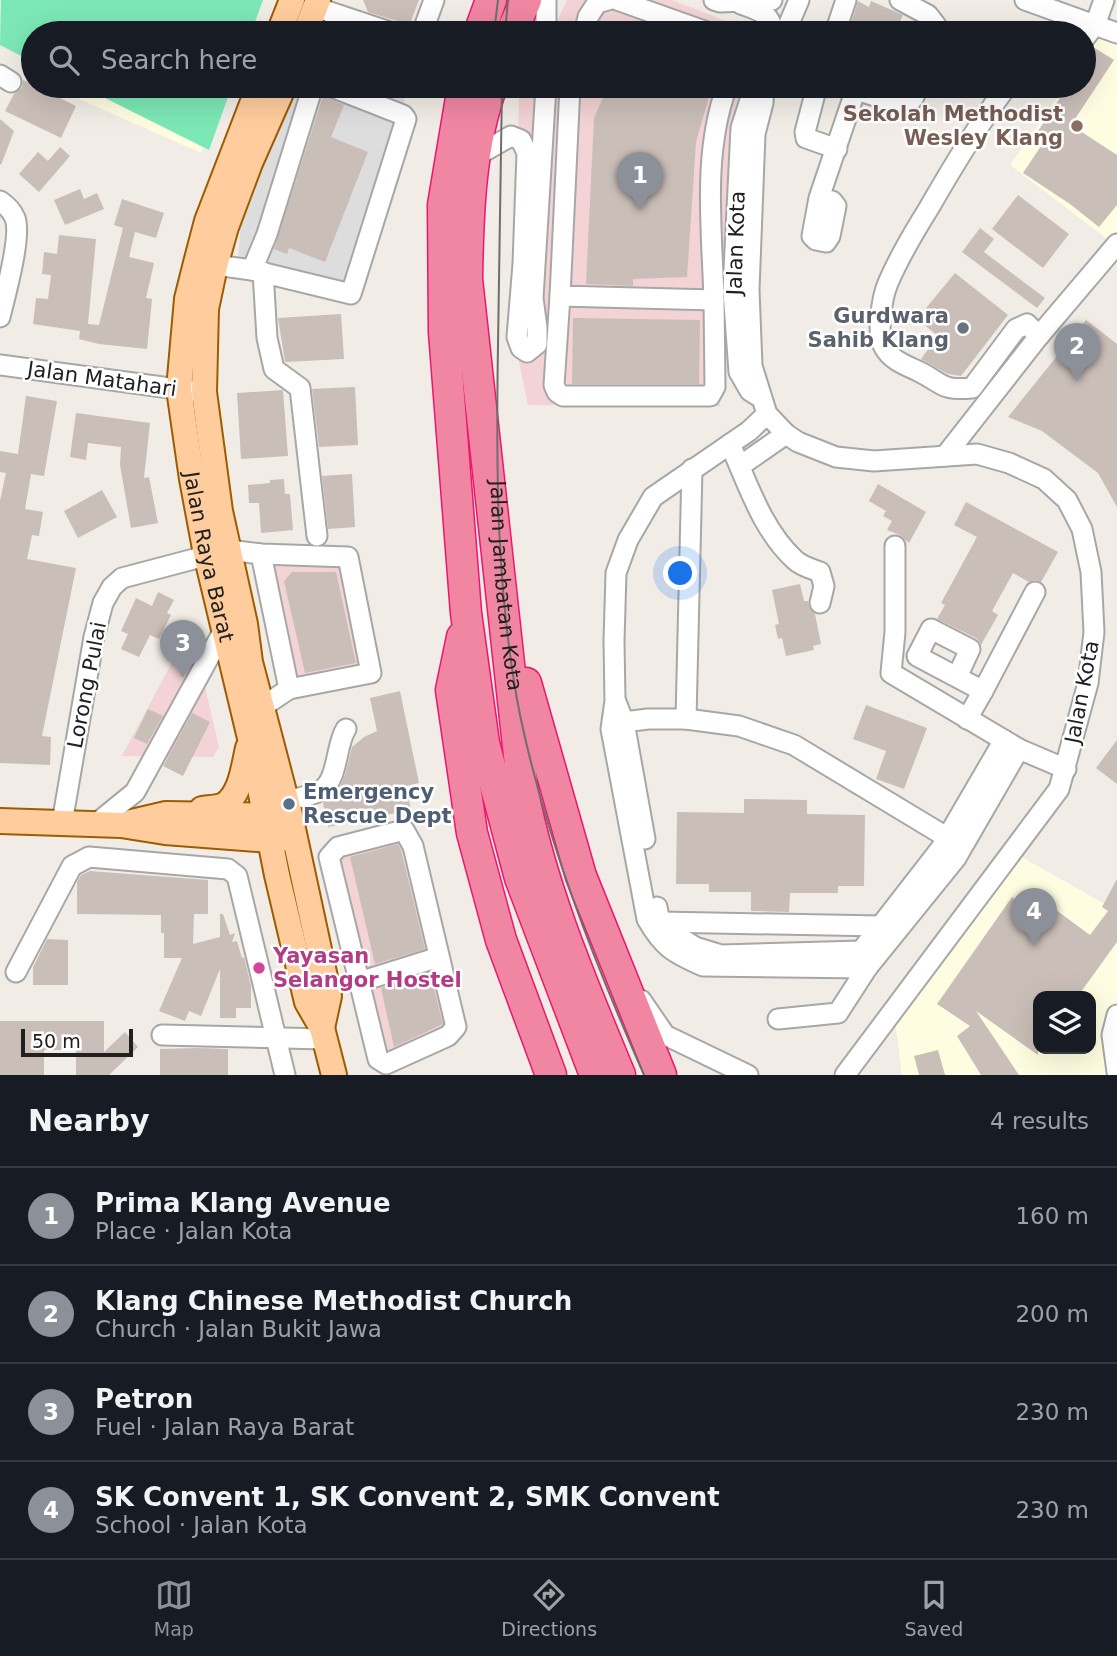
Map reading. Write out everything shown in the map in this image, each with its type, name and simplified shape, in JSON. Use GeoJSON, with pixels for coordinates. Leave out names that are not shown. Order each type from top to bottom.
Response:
{"type":"FeatureCollection","features":[{"type":"Feature","properties":{"kind":"highway"},"geometry":{"type":"LineString","coordinates":[[483,21],[491,0]]}},
{"type":"Feature","properties":{"kind":"highway"},"geometry":{"type":"LineString","coordinates":[[516,21],[526,0]]}},
{"type":"Feature","properties":{"kind":"highway","name":"Jalan Jambatan Kota"},"geometry":{"type":"LineString","coordinates":[[461,98],[443,205],[444,332],[466,613]]}},
{"type":"Feature","properties":{"kind":"highway","name":"Jalan Jambatan Kota"},"geometry":{"type":"LineString","coordinates":[[489,98],[476,156],[468,217],[467,279],[523,792],[531,832],[554,908],[557,947],[595,1075]]}},
{"type":"Feature","properties":{"kind":"highway"},"geometry":{"type":"LineString","coordinates":[[503,602],[581,876],[661,1075]]}},
{"type":"Feature","properties":{"kind":"highway"},"geometry":{"type":"LineString","coordinates":[[466,613],[484,744],[520,878],[557,947],[599,1002],[632,1075]]}},
{"type":"Feature","properties":{"kind":"highway"},"geometry":{"type":"LineString","coordinates":[[466,613],[451,690],[472,833],[501,940],[551,1075]]}},
{"type":"Feature","properties":{"kind":"highway","name":"Jalan Jambatan Kota"},"geometry":{"type":"LineString","coordinates":[[557,947],[591,1006],[621,1075]]}},
{"type":"Feature","properties":{"kind":"main road"},"geometry":{"type":"LineString","coordinates":[[296,21],[320,4]]}},
{"type":"Feature","properties":{"kind":"main road"},"geometry":{"type":"LineString","coordinates":[[311,21],[320,4]]}},
{"type":"Feature","properties":{"kind":"main road","name":"Jalan Raya Barat"},"geometry":{"type":"LineString","coordinates":[[254,98],[207,221],[204,392],[217,552],[231,665],[250,738],[284,828],[329,996],[323,1033]]}},
{"type":"Feature","properties":{"kind":"main road","name":"Jalan Raya Barat"},"geometry":{"type":"LineString","coordinates":[[279,98],[226,227],[187,299],[179,389],[192,480],[245,624],[250,662],[262,707],[284,828],[307,1002],[323,1033],[334,1075]]}},
{"type":"Feature","properties":{"kind":"main road"},"geometry":{"type":"LineString","coordinates":[[109,824],[223,806],[233,796],[239,783],[250,738]]}},
{"type":"Feature","properties":{"kind":"main road"},"geometry":{"type":"LineString","coordinates":[[166,814],[284,828]]}},
{"type":"Feature","properties":{"kind":"main road"},"geometry":{"type":"LineString","coordinates":[[0,821],[109,824],[166,832],[284,828]]}},
{"type":"Feature","properties":{"kind":"street"},"geometry":{"type":"LineString","coordinates":[[426,21],[434,0]]}},
{"type":"Feature","properties":{"kind":"street"},"geometry":{"type":"LineString","coordinates":[[546,21],[547,0]]}},
{"type":"Feature","properties":{"kind":"street"},"geometry":{"type":"LineString","coordinates":[[588,21],[597,3],[608,0]]}},
{"type":"Feature","properties":{"kind":"street"},"geometry":{"type":"LineString","coordinates":[[617,0],[676,21]]}},
{"type":"Feature","properties":{"kind":"street"},"geometry":{"type":"LineString","coordinates":[[714,0],[772,0]]}},
{"type":"Feature","properties":{"kind":"street"},"geometry":{"type":"LineString","coordinates":[[790,21],[799,0]]}},
{"type":"Feature","properties":{"kind":"street"},"geometry":{"type":"LineString","coordinates":[[839,21],[846,0]]}},
{"type":"Feature","properties":{"kind":"street"},"geometry":{"type":"LineString","coordinates":[[900,0],[934,21]]}},
{"type":"Feature","properties":{"kind":"street"},"geometry":{"type":"LineString","coordinates":[[1025,0],[1068,21]]}},
{"type":"Feature","properties":{"kind":"street"},"geometry":{"type":"LineString","coordinates":[[1095,21],[1104,0]]}},
{"type":"Feature","properties":{"kind":"street"},"geometry":{"type":"LineString","coordinates":[[737,2],[762,12],[771,21]]}},
{"type":"Feature","properties":{"kind":"street"},"geometry":{"type":"LineString","coordinates":[[320,4],[363,21]]}},
{"type":"Feature","properties":{"kind":"street"},"geometry":{"type":"LineString","coordinates":[[1096,32],[1117,33]]}},
{"type":"Feature","properties":{"kind":"street"},"geometry":{"type":"LineString","coordinates":[[305,98],[258,271],[274,369],[300,388],[317,536]]}},
{"type":"Feature","properties":{"kind":"street"},"geometry":{"type":"LineString","coordinates":[[206,264],[258,271],[351,293],[406,119],[403,115],[360,98]]}},
{"type":"Feature","properties":{"kind":"street"},"geometry":{"type":"LineString","coordinates":[[476,156],[511,136],[521,140],[527,153],[517,337],[521,348],[527,352],[537,344],[533,298],[545,98]]}},
{"type":"Feature","properties":{"kind":"street"},"geometry":{"type":"LineString","coordinates":[[569,98],[554,385],[557,392],[563,396],[710,396],[715,387],[711,149],[723,98]]}},
{"type":"Feature","properties":{"kind":"street","name":"Jalan Kota"},"geometry":{"type":"LineString","coordinates":[[763,98],[744,211],[738,372],[750,391],[786,434],[798,442],[836,457],[874,461],[977,454],[1009,463],[1044,479],[1068,500],[1082,529],[1091,572],[1094,632],[1087,687],[1059,789],[845,1075]]}},
{"type":"Feature","properties":{"kind":"street"},"geometry":{"type":"LineString","coordinates":[[814,98],[804,132],[806,138],[837,149]]}},
{"type":"Feature","properties":{"kind":"street"},"geometry":{"type":"LineString","coordinates":[[819,198],[837,149],[848,98]]}},
{"type":"Feature","properties":{"kind":"street"},"geometry":{"type":"LineString","coordinates":[[882,98],[903,105],[914,98]]}},
{"type":"Feature","properties":{"kind":"street"},"geometry":{"type":"LineString","coordinates":[[998,98],[972,134],[902,254],[887,286],[880,334],[883,346],[896,361],[945,388],[958,390],[972,388],[1016,329],[1027,324],[1039,337]]}},
{"type":"Feature","properties":{"kind":"street"},"geometry":{"type":"LineString","coordinates":[[0,201],[14,215],[17,225],[0,317]]}},
{"type":"Feature","properties":{"kind":"street"},"geometry":{"type":"LineString","coordinates":[[711,212],[744,211]]}},
{"type":"Feature","properties":{"kind":"street"},"geometry":{"type":"LineString","coordinates":[[945,456],[1039,337],[1117,245]]}},
{"type":"Feature","properties":{"kind":"street"},"geometry":{"type":"LineString","coordinates":[[560,296],[715,300]]}},
{"type":"Feature","properties":{"kind":"street","name":"Jalan Matahari"},"geometry":{"type":"LineString","coordinates":[[0,365],[204,392]]}},
{"type":"Feature","properties":{"kind":"street"},"geometry":{"type":"LineString","coordinates":[[764,406],[730,444],[653,497],[628,540],[616,573],[615,701],[647,919],[658,939],[678,955],[703,966],[867,960]]}},
{"type":"Feature","properties":{"kind":"street"},"geometry":{"type":"LineString","coordinates":[[740,466],[786,434]]}},
{"type":"Feature","properties":{"kind":"street"},"geometry":{"type":"LineString","coordinates":[[730,444],[761,516],[775,537],[796,562],[820,572],[824,586],[820,603]]}},
{"type":"Feature","properties":{"kind":"street"},"geometry":{"type":"LineString","coordinates":[[686,719],[692,470]]}},
{"type":"Feature","properties":{"kind":"street"},"geometry":{"type":"LineString","coordinates":[[895,546],[897,596],[891,673],[1011,745],[1066,769]]}},
{"type":"Feature","properties":{"kind":"street"},"geometry":{"type":"LineString","coordinates":[[217,552],[348,557],[371,673],[289,689],[262,707]]}},
{"type":"Feature","properties":{"kind":"street","name":"Lorong Pulai"},"geometry":{"type":"LineString","coordinates":[[62,823],[94,637],[103,603],[111,587],[122,578],[217,552]]}},
{"type":"Feature","properties":{"kind":"street"},"geometry":{"type":"LineString","coordinates":[[261,554],[289,689]]}},
{"type":"Feature","properties":{"kind":"street"},"geometry":{"type":"LineString","coordinates":[[967,719],[1035,592]]}},
{"type":"Feature","properties":{"kind":"street"},"geometry":{"type":"LineString","coordinates":[[109,824],[135,792],[225,628]]}},
{"type":"Feature","properties":{"kind":"street"},"geometry":{"type":"LineString","coordinates":[[957,677],[983,691]]}},
{"type":"Feature","properties":{"kind":"street"},"geometry":{"type":"LineString","coordinates":[[618,726],[648,719],[686,719],[739,726],[794,745],[955,842]]}},
{"type":"Feature","properties":{"kind":"street"},"geometry":{"type":"LineString","coordinates":[[618,726],[660,922],[695,947],[722,955],[867,960]]}},
{"type":"Feature","properties":{"kind":"street"},"geometry":{"type":"LineString","coordinates":[[329,857],[316,855],[284,828],[326,786],[346,729]]}},
{"type":"Feature","properties":{"kind":"street"},"geometry":{"type":"LineString","coordinates":[[867,960],[955,842],[1011,745]]}},
{"type":"Feature","properties":{"kind":"street"},"geometry":{"type":"LineString","coordinates":[[404,830],[413,846],[456,1027],[449,1036],[386,1064],[379,1059],[329,857],[338,847],[404,830]]}},
{"type":"Feature","properties":{"kind":"street"},"geometry":{"type":"LineString","coordinates":[[778,1018],[838,1013],[867,960],[881,926],[955,842]]}},
{"type":"Feature","properties":{"kind":"street"},"geometry":{"type":"LineString","coordinates":[[16,972],[72,866],[89,857],[228,869],[237,876],[285,1075]]}},
{"type":"Feature","properties":{"kind":"street"},"geometry":{"type":"LineString","coordinates":[[660,922],[881,926]]}},
{"type":"Feature","properties":{"kind":"street"},"geometry":{"type":"LineString","coordinates":[[329,996],[358,976],[439,957]]}},
{"type":"Feature","properties":{"kind":"street"},"geometry":{"type":"LineString","coordinates":[[615,961],[665,1035],[748,1075]]}},
{"type":"Feature","properties":{"kind":"street"},"geometry":{"type":"LineString","coordinates":[[1117,1014],[1112,1035],[1117,1072]]}},
{"type":"Feature","properties":{"kind":"street"},"geometry":{"type":"LineString","coordinates":[[162,1035],[276,1038],[323,1033]]}},
{"type":"Feature","properties":{"kind":"shaded area"},"geometry":{"type":"Polygon","coordinates":[[[567,0],[672,0],[726,21],[557,21],[567,0]]]}},
{"type":"Feature","properties":{"kind":"shaded area","name":"Sekolah Methodist Wesley Klang"},"geometry":{"type":"Polygon","coordinates":[[[1098,37],[1117,44],[1117,231],[1110,241],[1010,165],[1057,98],[1096,98],[1098,37]]]}},
{"type":"Feature","properties":{"kind":"shaded area"},"geometry":{"type":"Polygon","coordinates":[[[77,98],[221,98],[201,153],[77,98]]]}},
{"type":"Feature","properties":{"kind":"shaded area"},"geometry":{"type":"Polygon","coordinates":[[[286,98],[405,98],[342,296],[237,273],[241,219],[286,98]]]}},
{"type":"Feature","properties":{"kind":"shaded area"},"geometry":{"type":"Polygon","coordinates":[[[519,98],[739,98],[731,124],[720,406],[528,405],[514,338],[519,98]]]}},
{"type":"Feature","properties":{"kind":"shaded area"},"geometry":{"type":"Polygon","coordinates":[[[265,558],[345,560],[366,669],[292,685],[265,558]]]}},
{"type":"Feature","properties":{"kind":"shaded area"},"geometry":{"type":"Polygon","coordinates":[[[191,627],[219,747],[213,757],[122,756],[191,627]]]}},
{"type":"Feature","properties":{"kind":"shaded area"},"geometry":{"type":"Polygon","coordinates":[[[403,834],[451,1028],[386,1061],[333,858],[403,834]]]}},
{"type":"Feature","properties":{"kind":"shaded area"},"geometry":{"type":"Polygon","coordinates":[[[1018,855],[1117,911],[1117,1075],[902,1075],[895,1022],[1018,855]]]}},
{"type":"Feature","properties":{"kind":"green space"},"geometry":{"type":"Polygon","coordinates":[[[1,0],[263,0],[255,21],[21,21],[21,56],[0,45],[1,0]]]}},
{"type":"Feature","properties":{"kind":"green space"},"geometry":{"type":"Polygon","coordinates":[[[105,98],[228,98],[209,150],[105,98]]]}},
{"type":"Feature","properties":{"kind":"building"},"geometry":{"type":"Polygon","coordinates":[[[363,0],[419,0],[411,21],[397,21],[368,12],[363,0]]]}},
{"type":"Feature","properties":{"kind":"building"},"geometry":{"type":"Polygon","coordinates":[[[858,1],[869,7],[871,1],[903,15],[900,21],[852,21],[858,1]]]}},
{"type":"Feature","properties":{"kind":"building"},"geometry":{"type":"Polygon","coordinates":[[[1096,49],[1114,60],[1096,87],[1096,49]]]}},
{"type":"Feature","properties":{"kind":"building"},"geometry":{"type":"Polygon","coordinates":[[[21,89],[21,98],[60,98],[76,106],[61,138],[5,111],[14,94],[21,89]]]}},
{"type":"Feature","properties":{"kind":"building"},"geometry":{"type":"Polygon","coordinates":[[[322,98],[328,98],[344,105],[331,137],[368,152],[325,262],[289,248],[287,254],[274,249],[322,98]]]}},
{"type":"Feature","properties":{"kind":"building"},"geometry":{"type":"Polygon","coordinates":[[[603,98],[709,98],[696,142],[687,277],[633,279],[633,286],[586,284],[594,118],[603,98]]]}},
{"type":"Feature","properties":{"kind":"building"},"geometry":{"type":"Polygon","coordinates":[[[1060,98],[1089,98],[1071,125],[1117,155],[1117,205],[1099,227],[1023,173],[1045,140],[1036,134],[1060,98]]]}},
{"type":"Feature","properties":{"kind":"building"},"geometry":{"type":"Polygon","coordinates":[[[0,119],[14,131],[1,165],[0,164],[0,119]]]}},
{"type":"Feature","properties":{"kind":"building"},"geometry":{"type":"Polygon","coordinates":[[[60,147],[70,156],[39,192],[19,174],[38,152],[48,161],[60,147]]]}},
{"type":"Feature","properties":{"kind":"building"},"geometry":{"type":"Polygon","coordinates":[[[80,189],[84,199],[97,193],[104,209],[65,225],[54,200],[80,189]]]}},
{"type":"Feature","properties":{"kind":"building"},"geometry":{"type":"Polygon","coordinates":[[[1018,195],[1069,234],[1043,268],[992,229],[1018,195]]]}},
{"type":"Feature","properties":{"kind":"building"},"geometry":{"type":"Polygon","coordinates":[[[122,199],[164,213],[156,238],[135,232],[129,257],[154,263],[146,298],[152,299],[147,349],[99,344],[79,339],[80,331],[33,324],[36,298],[48,299],[51,275],[42,274],[44,252],[57,254],[59,235],[96,239],[88,324],[99,325],[123,228],[114,225],[122,199]]]}},
{"type":"Feature","properties":{"kind":"building"},"geometry":{"type":"Polygon","coordinates":[[[980,228],[994,239],[984,252],[1045,298],[1037,308],[962,252],[980,228]]]}},
{"type":"Feature","properties":{"kind":"building","name":"Gurdwara Sahib Klang"},"geometry":{"type":"Polygon","coordinates":[[[955,273],[1008,315],[961,376],[948,374],[921,359],[938,336],[917,319],[955,273]]]}},
{"type":"Feature","properties":{"kind":"building"},"geometry":{"type":"Polygon","coordinates":[[[341,314],[344,359],[285,362],[278,318],[341,314]]]}},
{"type":"Feature","properties":{"kind":"building"},"geometry":{"type":"Polygon","coordinates":[[[573,318],[700,320],[699,384],[572,384],[573,318]]]}},
{"type":"Feature","properties":{"kind":"building"},"geometry":{"type":"Polygon","coordinates":[[[1086,320],[1117,344],[1117,507],[1098,473],[1042,431],[1008,417],[1086,320]]]}},
{"type":"Feature","properties":{"kind":"building"},"geometry":{"type":"Polygon","coordinates":[[[355,387],[358,445],[319,447],[312,389],[355,387]]]}},
{"type":"Feature","properties":{"kind":"building"},"geometry":{"type":"Polygon","coordinates":[[[283,390],[288,456],[241,459],[237,393],[283,390]]]}},
{"type":"Feature","properties":{"kind":"building"},"geometry":{"type":"Polygon","coordinates":[[[26,396],[57,401],[44,476],[31,474],[25,509],[43,512],[39,536],[32,535],[27,559],[76,568],[42,736],[51,737],[50,765],[0,763],[0,501],[6,473],[0,472],[0,451],[18,454],[26,396]]]}},
{"type":"Feature","properties":{"kind":"building"},"geometry":{"type":"Polygon","coordinates":[[[76,413],[150,423],[144,478],[149,477],[158,523],[131,528],[120,465],[121,447],[88,443],[86,460],[70,457],[76,413]]]}},
{"type":"Feature","properties":{"kind":"building"},"geometry":{"type":"Polygon","coordinates":[[[352,474],[355,527],[328,529],[322,476],[352,474]]]}},
{"type":"Feature","properties":{"kind":"building"},"geometry":{"type":"Polygon","coordinates":[[[284,479],[285,494],[290,494],[293,530],[261,533],[259,503],[249,503],[248,485],[284,479]]]}},
{"type":"Feature","properties":{"kind":"building"},"geometry":{"type":"Polygon","coordinates":[[[878,484],[926,512],[909,543],[900,535],[887,530],[892,521],[883,516],[886,511],[869,501],[878,484]]]}},
{"type":"Feature","properties":{"kind":"building"},"geometry":{"type":"Polygon","coordinates":[[[102,490],[117,517],[78,538],[64,511],[102,490]]]}},
{"type":"Feature","properties":{"kind":"building"},"geometry":{"type":"Polygon","coordinates":[[[966,502],[1058,552],[1041,582],[1029,582],[1013,573],[992,611],[998,615],[981,645],[976,638],[937,619],[945,605],[941,603],[977,537],[954,525],[966,502]]]}},
{"type":"Feature","properties":{"kind":"building"},"geometry":{"type":"Polygon","coordinates":[[[292,572],[336,572],[356,663],[305,673],[284,581],[292,572]]]}},
{"type":"Feature","properties":{"kind":"building"},"geometry":{"type":"Polygon","coordinates":[[[800,584],[804,601],[808,601],[815,614],[821,644],[813,646],[814,650],[786,656],[782,638],[778,639],[775,625],[779,624],[772,590],[800,584]]]}},
{"type":"Feature","properties":{"kind":"building"},"geometry":{"type":"Polygon","coordinates":[[[158,592],[174,600],[167,613],[171,615],[159,639],[150,635],[139,657],[121,649],[128,634],[121,631],[136,598],[152,606],[158,592]]]}},
{"type":"Feature","properties":{"kind":"building"},"geometry":{"type":"Polygon","coordinates":[[[400,691],[419,783],[406,786],[411,810],[328,827],[323,803],[337,794],[352,747],[377,731],[370,698],[400,691]]]}},
{"type":"Feature","properties":{"kind":"building"},"geometry":{"type":"Polygon","coordinates":[[[866,705],[927,728],[904,789],[876,779],[886,751],[853,739],[866,705]]]}},
{"type":"Feature","properties":{"kind":"building"},"geometry":{"type":"Polygon","coordinates":[[[148,709],[163,716],[147,744],[134,738],[148,709]]]}},
{"type":"Feature","properties":{"kind":"building"},"geometry":{"type":"Polygon","coordinates":[[[192,713],[210,722],[183,776],[163,766],[192,713]]]}},
{"type":"Feature","properties":{"kind":"building"},"geometry":{"type":"Polygon","coordinates":[[[1117,740],[1117,784],[1096,768],[1117,740]]]}},
{"type":"Feature","properties":{"kind":"building"},"geometry":{"type":"Polygon","coordinates":[[[744,799],[807,800],[807,814],[865,815],[864,886],[838,886],[838,893],[790,893],[789,912],[751,911],[751,892],[709,892],[709,884],[676,884],[677,812],[744,813],[744,799]]]}},
{"type":"Feature","properties":{"kind":"building"},"geometry":{"type":"Polygon","coordinates":[[[398,844],[425,949],[375,964],[350,857],[398,844]]]}},
{"type":"Feature","properties":{"kind":"building"},"geometry":{"type":"Polygon","coordinates":[[[90,871],[208,880],[208,914],[194,914],[193,944],[220,937],[220,914],[223,914],[230,935],[235,933],[232,942],[237,941],[242,958],[244,957],[251,986],[251,1008],[236,1008],[236,1018],[220,1018],[220,969],[201,1016],[189,1011],[185,1021],[159,1011],[182,958],[164,958],[161,915],[77,914],[77,882],[81,875],[90,871]]]}},
{"type":"Feature","properties":{"kind":"building"},"geometry":{"type":"Polygon","coordinates":[[[1117,879],[1117,942],[1082,991],[1033,991],[1033,1051],[976,1011],[1019,1075],[981,1075],[957,1036],[970,1026],[937,1004],[1012,897],[1048,922],[1056,910],[1090,935],[1108,911],[1102,907],[1117,879]]]}},
{"type":"Feature","properties":{"kind":"building"},"geometry":{"type":"Polygon","coordinates":[[[47,939],[68,940],[68,985],[33,985],[33,967],[47,939]]]}},
{"type":"Feature","properties":{"kind":"building"},"geometry":{"type":"Polygon","coordinates":[[[430,973],[443,1024],[394,1047],[381,988],[430,973]]]}},
{"type":"Feature","properties":{"kind":"building"},"geometry":{"type":"Polygon","coordinates":[[[0,1021],[104,1021],[104,1052],[125,1032],[138,1047],[109,1075],[76,1075],[76,1050],[44,1050],[44,1075],[0,1075],[0,1021]]]}},
{"type":"Feature","properties":{"kind":"building"},"geometry":{"type":"Polygon","coordinates":[[[160,1049],[228,1049],[228,1075],[160,1075],[160,1049]]]}},
{"type":"Feature","properties":{"kind":"building"},"geometry":{"type":"Polygon","coordinates":[[[938,1050],[945,1075],[919,1075],[914,1056],[938,1050]]]}},
{"type":"Feature","properties":{"kind":"tram line"},"geometry":{"type":"LineString","coordinates":[[495,21],[498,0]]}},
{"type":"Feature","properties":{"kind":"tram line"},"geometry":{"type":"LineString","coordinates":[[506,21],[508,0]]}},
{"type":"Feature","properties":{"kind":"tram line"},"geometry":{"type":"LineString","coordinates":[[502,98],[498,484],[502,577],[512,669],[531,761],[557,853],[589,943],[644,1075]]}},
{"type":"Feature","properties":{"kind":"place","name":"Sekolah Methodist Wesley Klang"},"geometry":{"type":"Point","coordinates":[1077,126]}},
{"type":"Feature","properties":{"kind":"place","name":"Prima Klang Avenue"},"geometry":{"type":"Point","coordinates":[640,210]}},
{"type":"Feature","properties":{"kind":"place","name":"Gurdwara Sahib Klang"},"geometry":{"type":"Point","coordinates":[963,328]}},
{"type":"Feature","properties":{"kind":"place","name":"Klang Chinese Methodist Church"},"geometry":{"type":"Point","coordinates":[1077,381]}},
{"type":"Feature","properties":{"kind":"place","name":"Petron"},"geometry":{"type":"Point","coordinates":[183,678]}},
{"type":"Feature","properties":{"kind":"place","name":"Emergency Rescue Dept"},"geometry":{"type":"Point","coordinates":[289,804]}},
{"type":"Feature","properties":{"kind":"place","name":"SK Convent 1, SK Convent 2, SMK Convent"},"geometry":{"type":"Point","coordinates":[1034,946]}},
{"type":"Feature","properties":{"kind":"place","name":"Yayasan Selangor Hostel"},"geometry":{"type":"Point","coordinates":[259,968]}}]}
